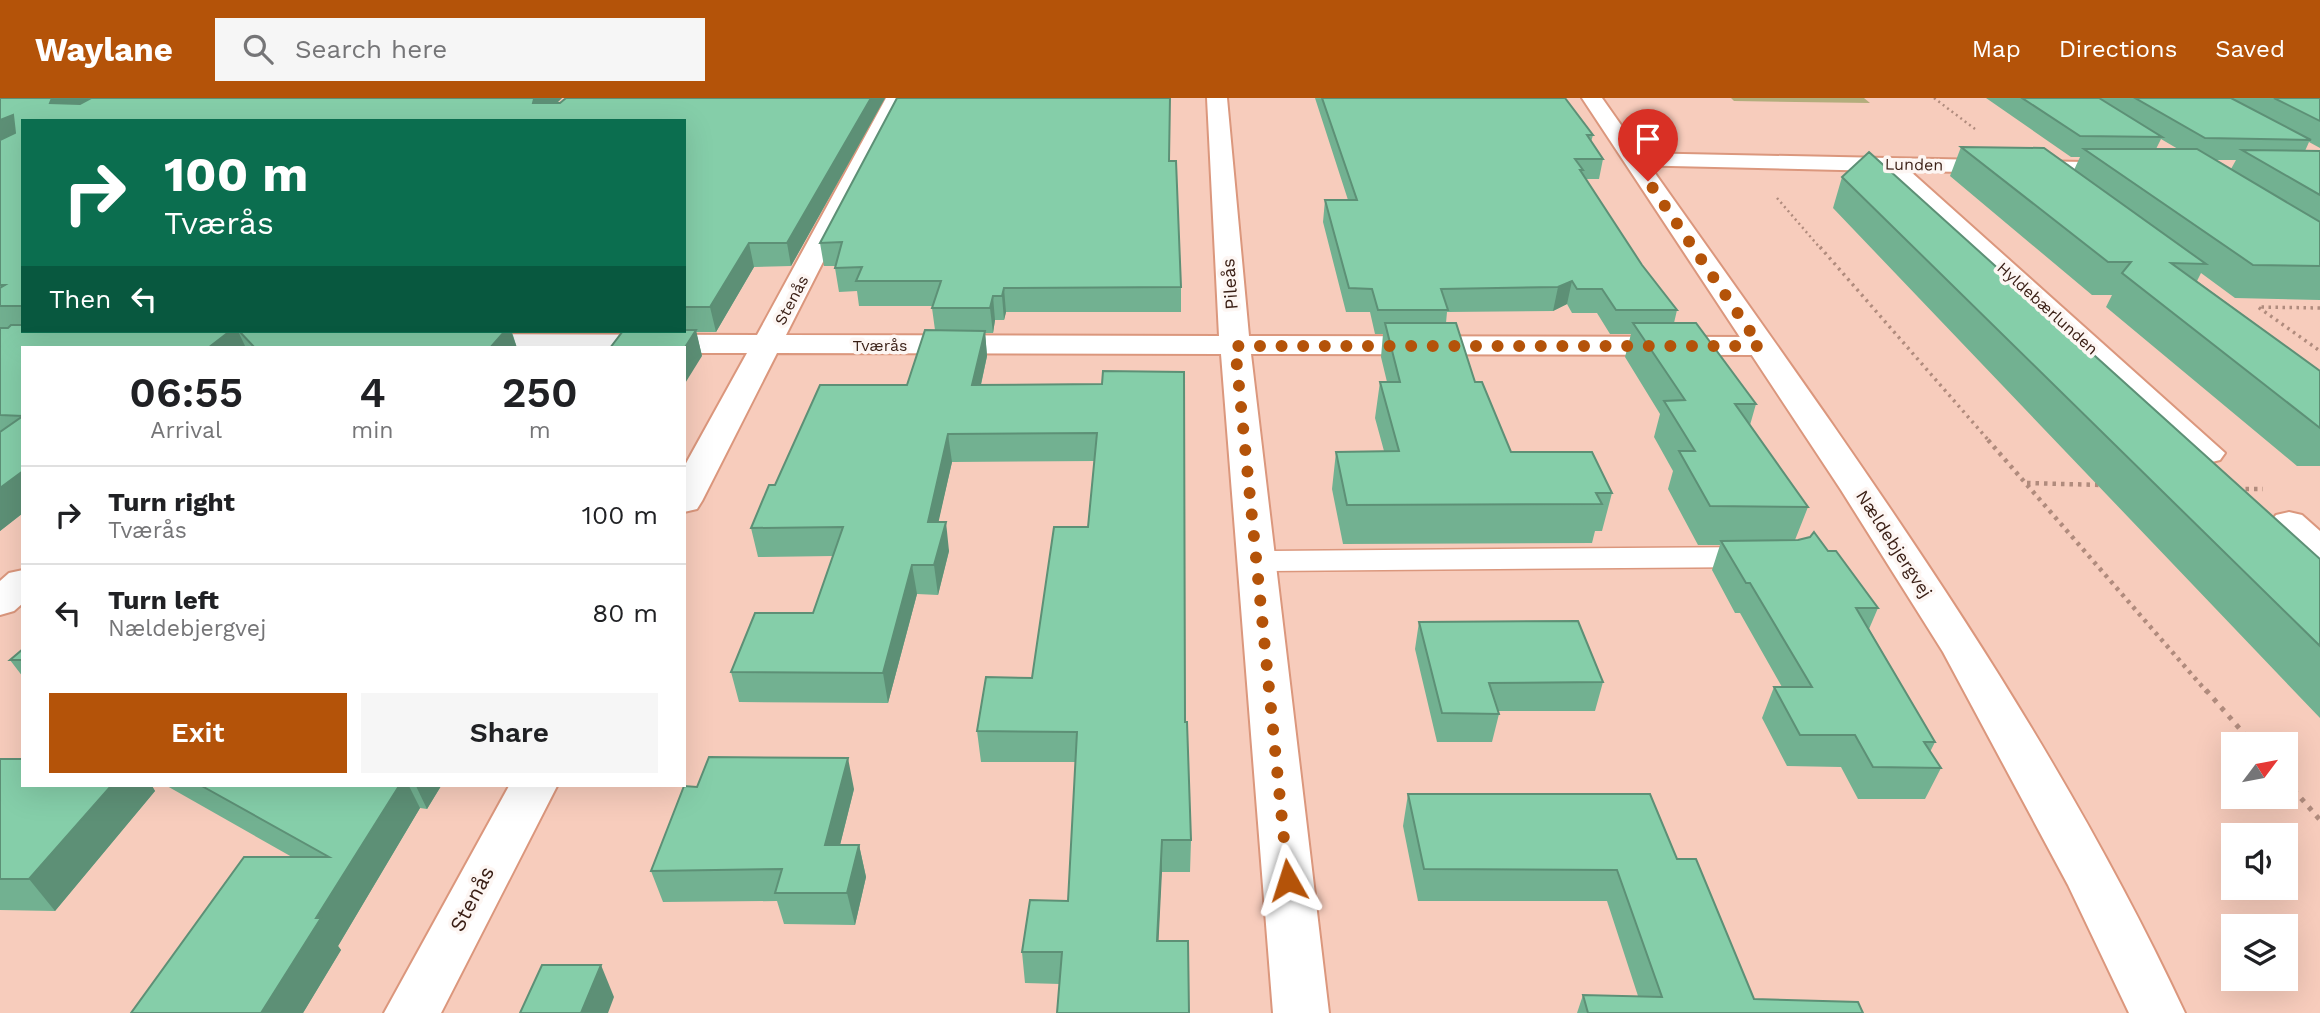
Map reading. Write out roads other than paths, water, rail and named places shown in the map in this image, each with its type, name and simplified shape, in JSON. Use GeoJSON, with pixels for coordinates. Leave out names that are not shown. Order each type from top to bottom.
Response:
{"type":"FeatureCollection","features":[{"type":"Feature","properties":{"kind":"street","name":"Stenås"},"geometry":{"type":"LineString","coordinates":[[686,497],[896,98]]}},
{"type":"Feature","properties":{"kind":"street","name":"Pileås"},"geometry":{"type":"LineString","coordinates":[[1217,98],[1235,346],[1301,1013]]}},
{"type":"Feature","properties":{"kind":"street","name":"Nældebjergvej"},"geometry":{"type":"LineString","coordinates":[[1592,98],[1859,490],[1964,651],[2092,880],[2157,1013]]}},
{"type":"Feature","properties":{"kind":"street","name":"Lunden"},"geometry":{"type":"LineString","coordinates":[[1635,160],[2146,168]]}},
{"type":"Feature","properties":{"kind":"street","name":"Hyldebærlunden"},"geometry":{"type":"LineString","coordinates":[[1887,163],[2208,453]]}},
{"type":"Feature","properties":{"kind":"street"},"geometry":{"type":"LineString","coordinates":[[2035,166],[2068,191]]}},
{"type":"Feature","properties":{"kind":"street","name":"Tværås"},"geometry":{"type":"LineString","coordinates":[[436,343],[1760,346]]}},
{"type":"Feature","properties":{"kind":"street"},"geometry":{"type":"LineString","coordinates":[[2281,506],[2320,551]]}},
{"type":"Feature","properties":{"kind":"street"},"geometry":{"type":"LineString","coordinates":[[0,602],[21,584]]}},
{"type":"Feature","properties":{"kind":"street","name":"Stenås"},"geometry":{"type":"LineString","coordinates":[[412,1013],[532,787]]}},
{"type":"Feature","properties":{"kind":"lane"},"geometry":{"type":"LineString","coordinates":[[1256,561],[1787,557]]}}]}
